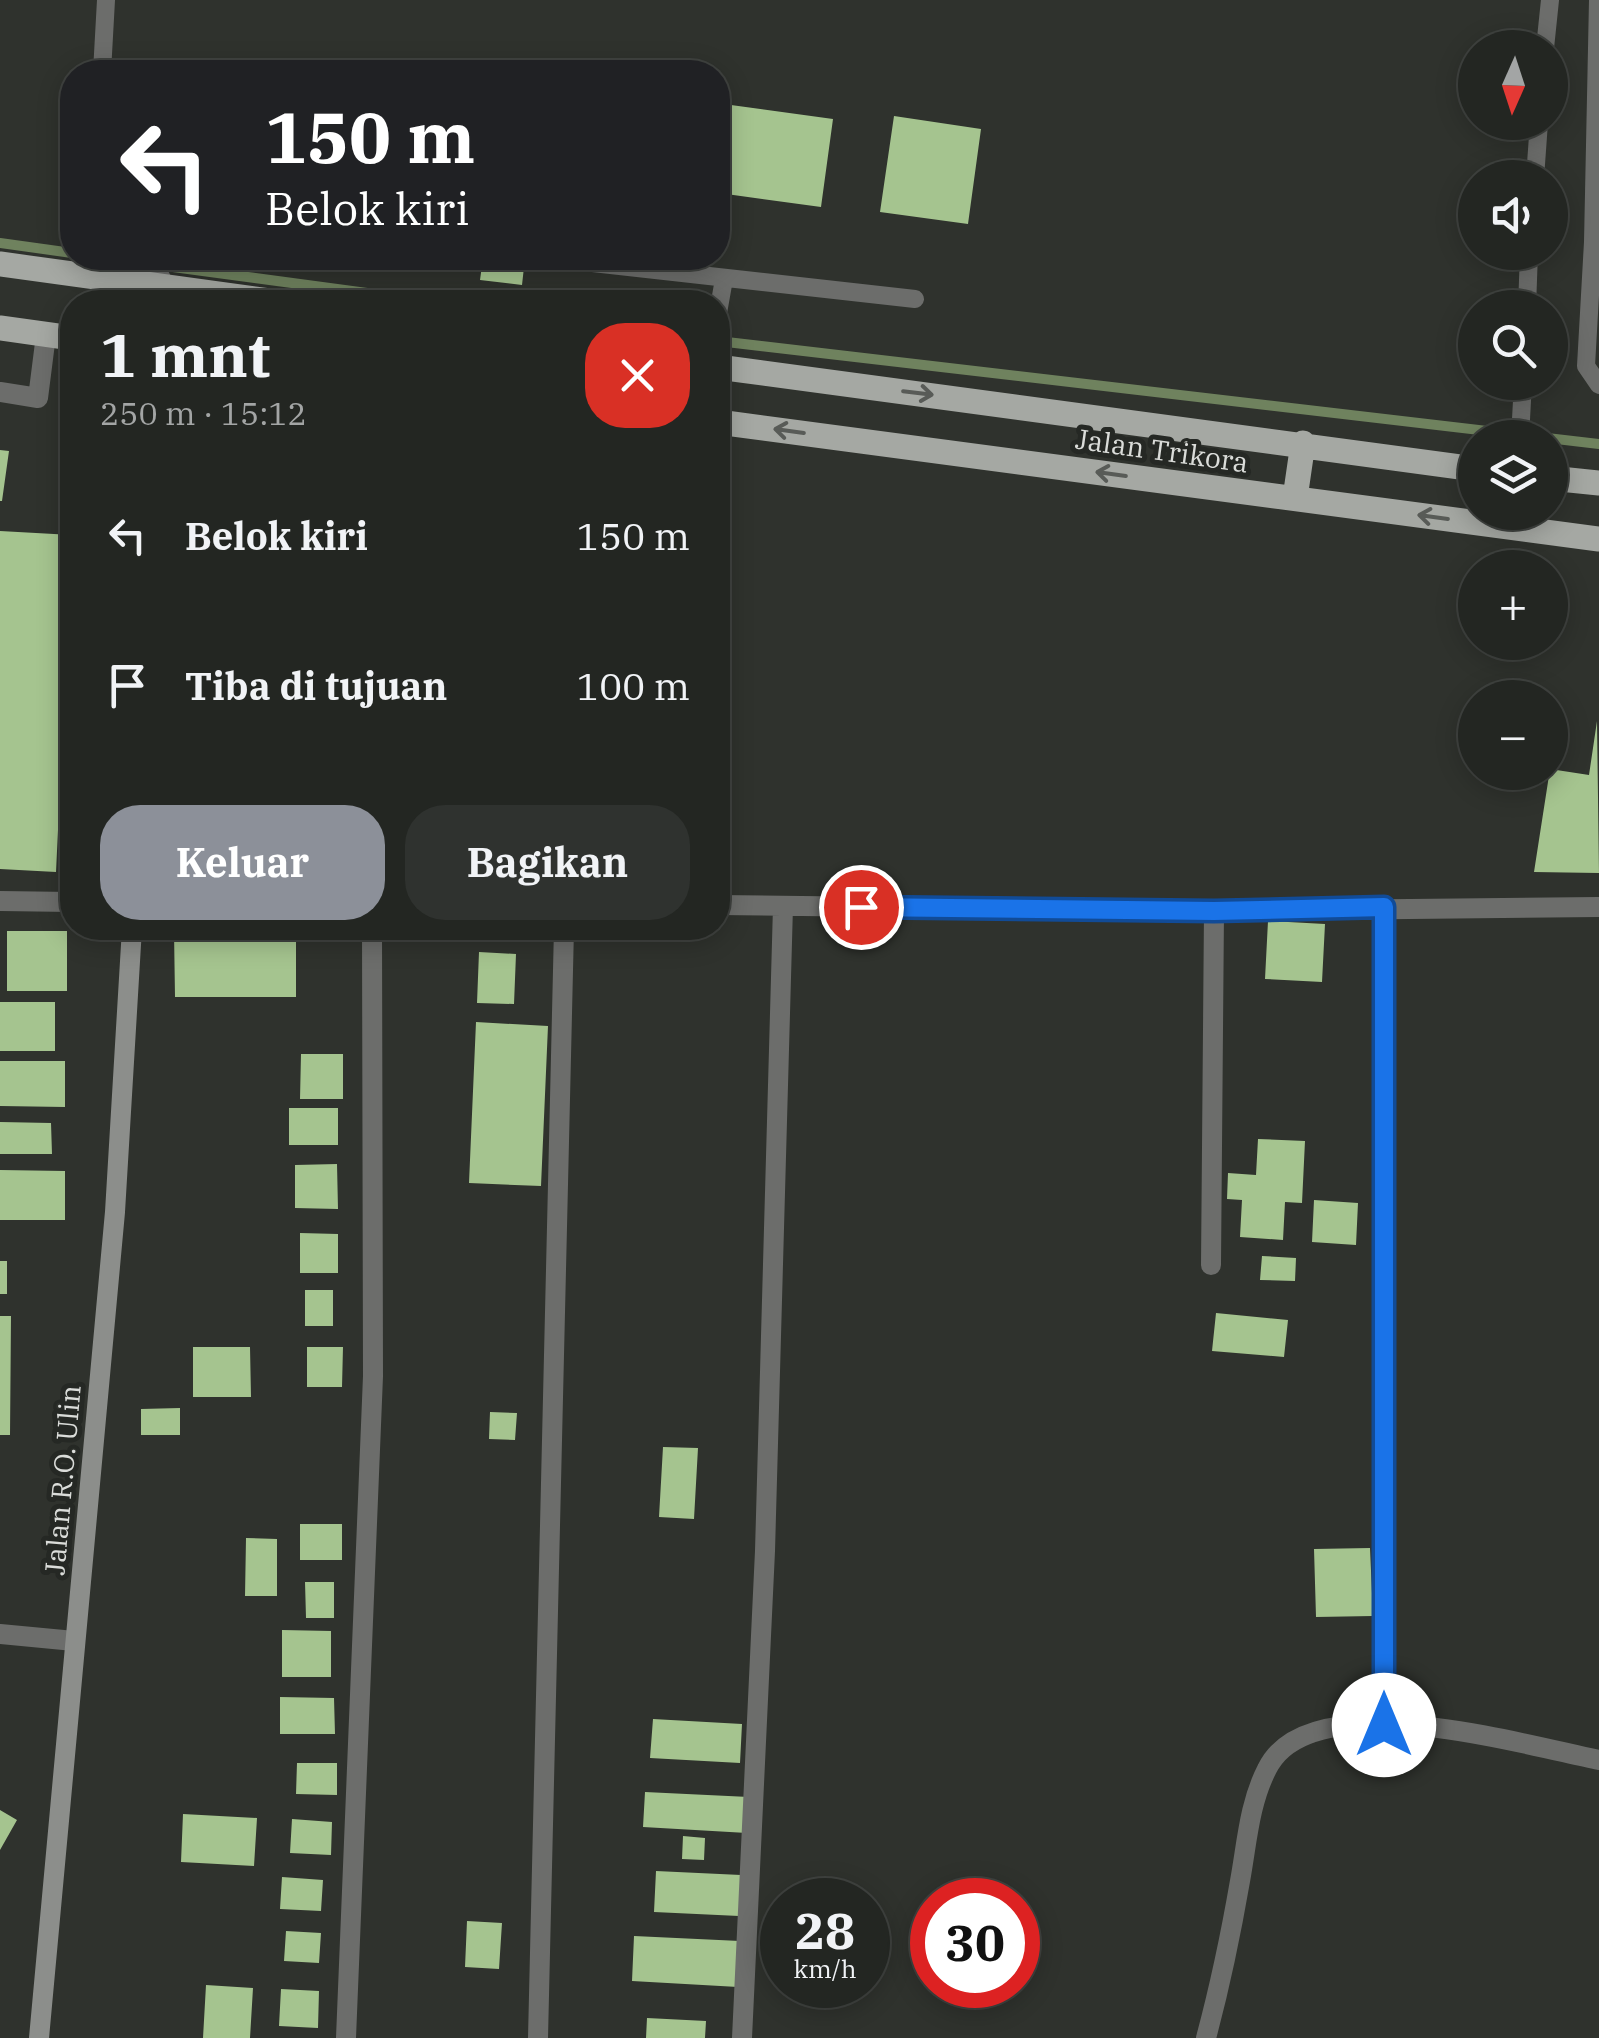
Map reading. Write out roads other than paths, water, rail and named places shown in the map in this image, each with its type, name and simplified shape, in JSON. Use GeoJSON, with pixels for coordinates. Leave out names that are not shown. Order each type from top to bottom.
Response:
{"type":"FeatureCollection","features":[{"type":"Feature","properties":{"kind":"main road"},"geometry":{"type":"LineString","coordinates":[[0,264],[194,290]]}},
{"type":"Feature","properties":{"kind":"main road"},"geometry":{"type":"LineString","coordinates":[[0,328],[60,337]]}},
{"type":"Feature","properties":{"kind":"main road","name":"Jalan Trikora"},"geometry":{"type":"LineString","coordinates":[[730,369],[1458,466]]}},
{"type":"Feature","properties":{"kind":"main road","name":"Jalan Trikora"},"geometry":{"type":"LineString","coordinates":[[730,424],[1599,539]]}},
{"type":"Feature","properties":{"kind":"main road"},"geometry":{"type":"LineString","coordinates":[[1295,498],[1303,443]]}},
{"type":"Feature","properties":{"kind":"main road"},"geometry":{"type":"LineString","coordinates":[[1568,480],[1599,483]]}},
{"type":"Feature","properties":{"kind":"main road","name":"Jalan R.O. Ulin"},"geometry":{"type":"LineString","coordinates":[[39,2038],[115,1212],[131,940]]}},
{"type":"Feature","properties":{"kind":"street"},"geometry":{"type":"LineString","coordinates":[[0,392],[38,398],[46,335]]}},
{"type":"Feature","properties":{"kind":"street"},"geometry":{"type":"LineString","coordinates":[[0,901],[60,902]]}},
{"type":"Feature","properties":{"kind":"street"},"geometry":{"type":"LineString","coordinates":[[730,905],[1214,911],[1599,907]]}},
{"type":"Feature","properties":{"kind":"street"},"geometry":{"type":"LineString","coordinates":[[742,2038],[766,1551],[783,906]]}},
{"type":"Feature","properties":{"kind":"street"},"geometry":{"type":"LineString","coordinates":[[1384,907],[1384,1725]]}},
{"type":"Feature","properties":{"kind":"street"},"geometry":{"type":"LineString","coordinates":[[1211,1265],[1214,911]]}},
{"type":"Feature","properties":{"kind":"street"},"geometry":{"type":"LineString","coordinates":[[346,2038],[373,1376],[372,940]]}},
{"type":"Feature","properties":{"kind":"street"},"geometry":{"type":"LineString","coordinates":[[538,2038],[564,940]]}},
{"type":"Feature","properties":{"kind":"street"},"geometry":{"type":"LineString","coordinates":[[0,1634],[74,1641]]}},
{"type":"Feature","properties":{"kind":"street"},"geometry":{"type":"LineString","coordinates":[[1206,2038],[1254,1801],[1268,1766],[1280,1750],[1302,1734],[1330,1724],[1384,1725],[1465,1733],[1599,1760]]}},
{"type":"Feature","properties":{"kind":"lane"},"geometry":{"type":"LineString","coordinates":[[103,60],[106,0]]}},
{"type":"Feature","properties":{"kind":"lane"},"geometry":{"type":"LineString","coordinates":[[1547,30],[1550,0]]}},
{"type":"Feature","properties":{"kind":"lane"},"geometry":{"type":"LineString","coordinates":[[1598,0],[1596,241],[1586,366],[1599,386]]}},
{"type":"Feature","properties":{"kind":"lane"},"geometry":{"type":"LineString","coordinates":[[157,270],[166,286]]}},
{"type":"Feature","properties":{"kind":"lane"},"geometry":{"type":"LineString","coordinates":[[649,270],[914,299]]}},
{"type":"Feature","properties":{"kind":"lane"},"geometry":{"type":"LineString","coordinates":[[722,290],[724,279]]}},
{"type":"Feature","properties":{"kind":"waterway"},"geometry":{"type":"LineString","coordinates":[[0,243],[60,251]]}},
{"type":"Feature","properties":{"kind":"waterway"},"geometry":{"type":"LineString","coordinates":[[195,270],[345,290]]}},
{"type":"Feature","properties":{"kind":"waterway"},"geometry":{"type":"LineString","coordinates":[[730,342],[1599,444]]}}]}
